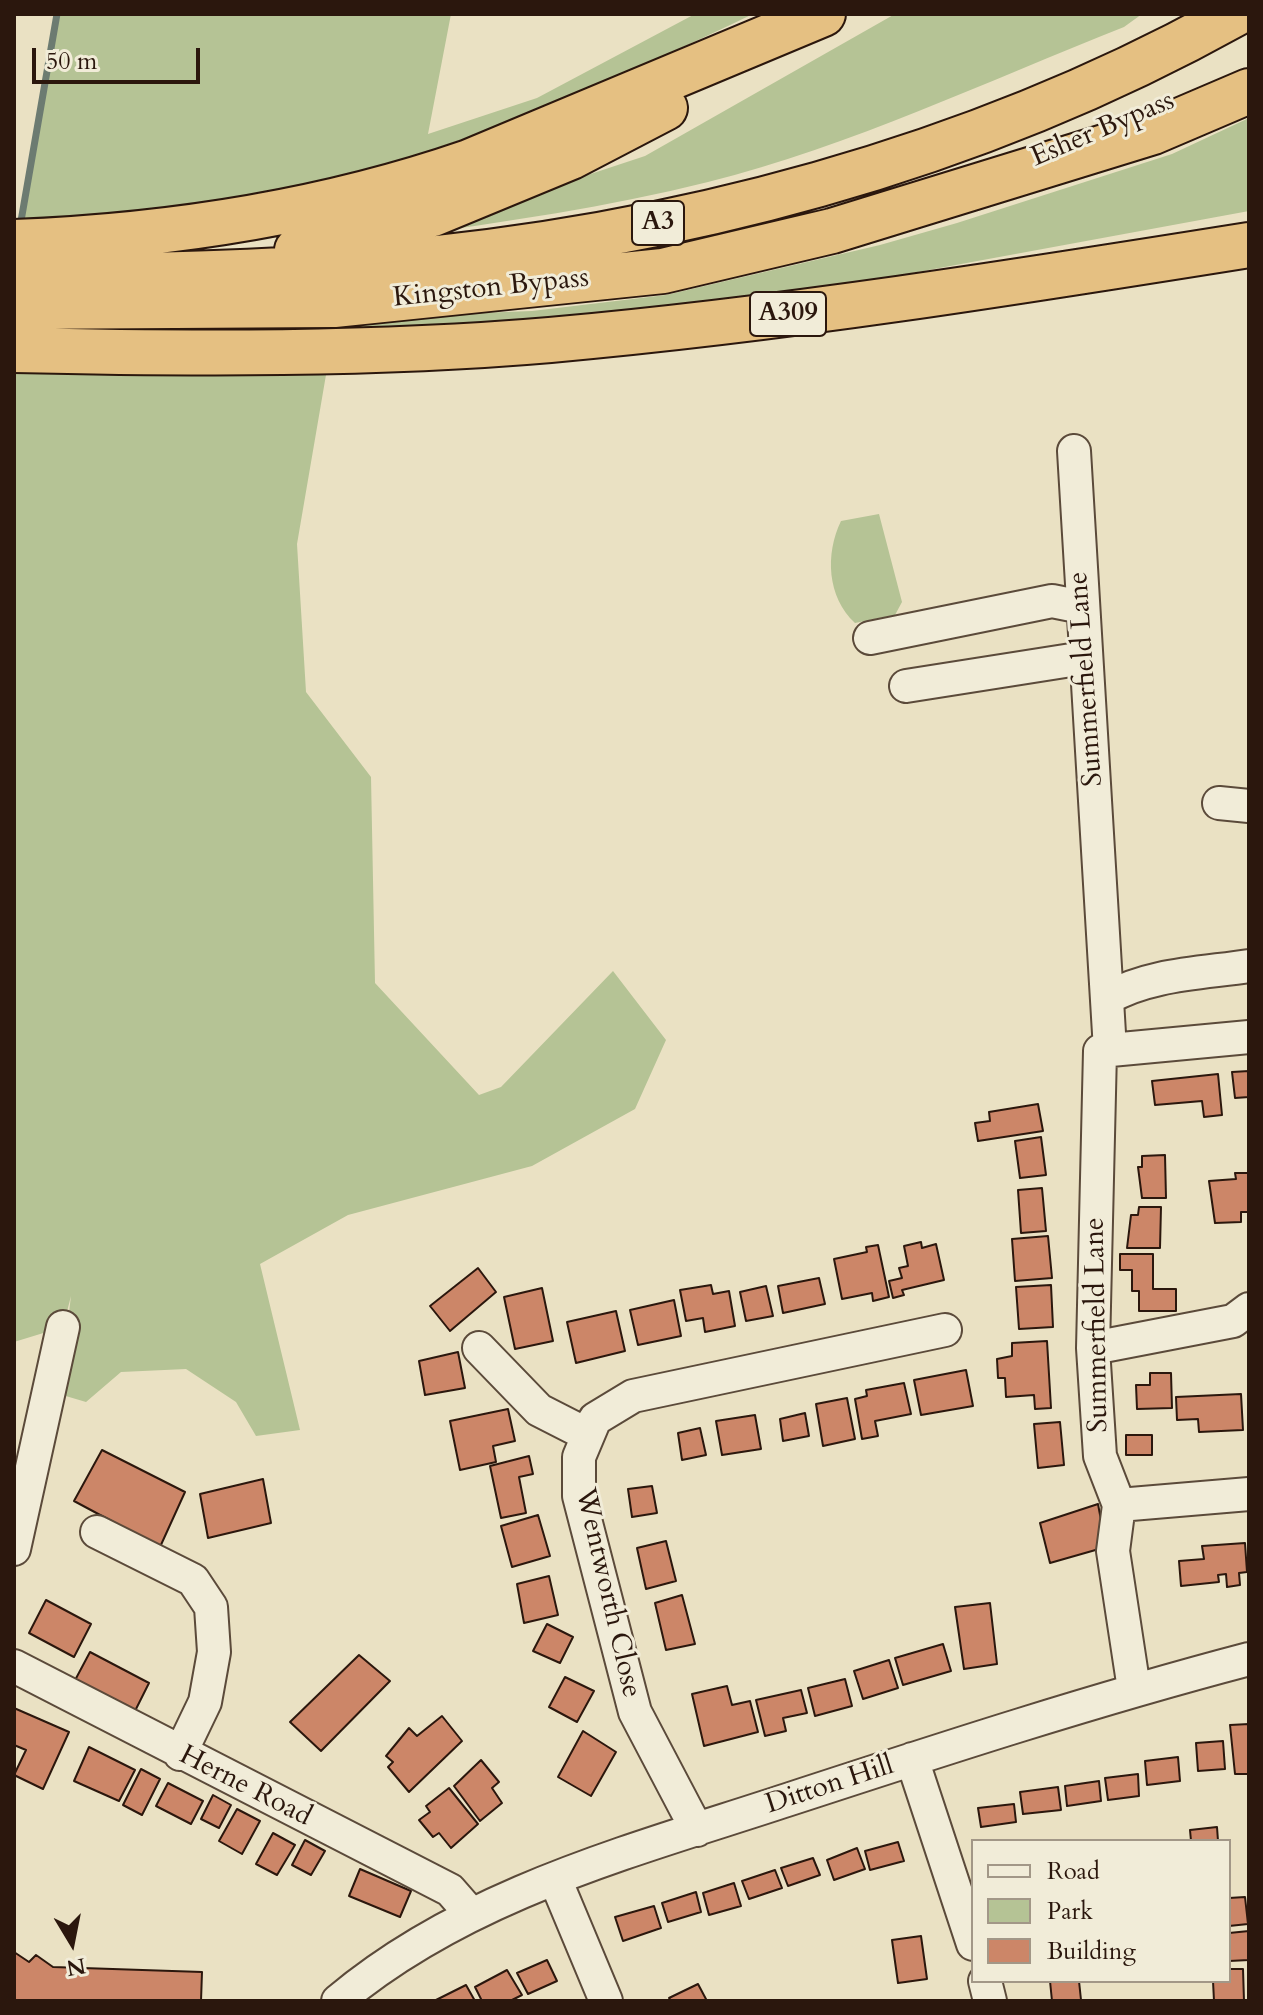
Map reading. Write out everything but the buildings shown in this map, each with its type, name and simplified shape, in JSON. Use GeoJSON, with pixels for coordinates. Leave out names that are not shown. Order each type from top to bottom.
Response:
{"type":"FeatureCollection","features":[{"type":"Feature","properties":{"kind":"highway"},"geometry":{"type":"LineString","coordinates":[[14,242],[114,238],[235,222],[347,200],[484,156],[825,14]]}},
{"type":"Feature","properties":{"kind":"highway"},"geometry":{"type":"LineString","coordinates":[[190,274],[433,214],[492,191],[655,114],[825,14]]}},
{"type":"Feature","properties":{"kind":"highway","name":"Esher Bypass"},"geometry":{"type":"LineString","coordinates":[[190,274],[326,268],[495,251],[684,218],[883,166],[1065,95],[1176,47],[1235,14]]}},
{"type":"Feature","properties":{"kind":"highway","name":"Esher Bypass"},"geometry":{"type":"LineString","coordinates":[[957,192],[1249,67]]}},
{"type":"Feature","properties":{"kind":"highway","name":"A3"},"geometry":{"type":"LineString","coordinates":[[957,192],[1153,132],[1249,91]]}},
{"type":"Feature","properties":{"kind":"highway","name":"Kingston Bypass"},"geometry":{"type":"LineString","coordinates":[[14,307],[334,305],[663,271],[832,231],[957,192]]}},
{"type":"Feature","properties":{"kind":"highway","name":"A309"},"geometry":{"type":"LineString","coordinates":[[14,350],[323,350],[546,340],[736,322],[1249,245]]}},
{"type":"Feature","properties":{"kind":"highway","name":"A3"},"geometry":{"type":"LineString","coordinates":[[14,278],[190,274]]}},
{"type":"Feature","properties":{"kind":"street","name":"Summerfield Lane"},"geometry":{"type":"LineString","coordinates":[[1074,451],[1084,658],[1108,998],[1093,1348],[1100,1456],[1119,1505],[1113,1551],[1134,1689]]}},
{"type":"Feature","properties":{"kind":"street"},"geometry":{"type":"LineString","coordinates":[[870,638],[1052,601],[1082,607]]}},
{"type":"Feature","properties":{"kind":"street"},"geometry":{"type":"LineString","coordinates":[[906,686],[1084,658]]}},
{"type":"Feature","properties":{"kind":"street"},"geometry":{"type":"LineString","coordinates":[[1108,998],[1122,990],[1173,978],[1249,966]]}},
{"type":"Feature","properties":{"kind":"street"},"geometry":{"type":"LineString","coordinates":[[1105,1050],[1249,1037]]}},
{"type":"Feature","properties":{"kind":"street"},"geometry":{"type":"LineString","coordinates":[[1093,1348],[1233,1321],[1249,1309]]}},
{"type":"Feature","properties":{"kind":"street"},"geometry":{"type":"LineString","coordinates":[[14,1549],[63,1327]]}},
{"type":"Feature","properties":{"kind":"street"},"geometry":{"type":"LineString","coordinates":[[479,1348],[539,1410],[588,1435],[595,1419],[633,1396],[945,1330]]}},
{"type":"Feature","properties":{"kind":"street","name":"Wentworth Close"},"geometry":{"type":"LineString","coordinates":[[588,1435],[579,1457],[579,1496],[635,1712],[697,1830]]}},
{"type":"Feature","properties":{"kind":"street"},"geometry":{"type":"LineString","coordinates":[[1119,1505],[1249,1494]]}},
{"type":"Feature","properties":{"kind":"street"},"geometry":{"type":"LineString","coordinates":[[97,1532],[193,1580],[211,1607],[214,1652],[205,1702],[180,1754]]}},
{"type":"Feature","properties":{"kind":"street","name":"Ditton Hill"},"geometry":{"type":"LineString","coordinates":[[338,2001],[421,1942],[471,1914],[555,1879],[912,1759],[1134,1689],[1249,1659]]}},
{"type":"Feature","properties":{"kind":"street","name":"Herne Road"},"geometry":{"type":"LineString","coordinates":[[14,1666],[180,1754],[450,1890],[471,1914]]}},
{"type":"Feature","properties":{"kind":"street"},"geometry":{"type":"LineString","coordinates":[[912,1759],[971,1938]]}},
{"type":"Feature","properties":{"kind":"street"},"geometry":{"type":"LineString","coordinates":[[555,1879],[606,2001]]}},
{"type":"Feature","properties":{"kind":"green space"},"geometry":{"type":"Polygon","coordinates":[[[57,14],[451,14],[428,134],[537,98],[695,14],[753,14],[650,62],[493,128],[330,181],[248,198],[108,217],[81,215],[21,221],[57,14]]]}},
{"type":"Feature","properties":{"kind":"green space"},"geometry":{"type":"Polygon","coordinates":[[[895,14],[1142,14],[1124,27],[918,111],[761,167],[670,191],[594,206],[403,236],[645,156],[895,14]]]}},
{"type":"Feature","properties":{"kind":"green space"},"geometry":{"type":"Polygon","coordinates":[[[1249,118],[1249,211],[744,304],[442,331],[14,330],[14,322],[290,320],[532,311],[666,295],[880,245],[957,223],[1172,154],[1249,118]]]}},
{"type":"Feature","properties":{"kind":"green space"},"geometry":{"type":"Polygon","coordinates":[[[14,366],[327,369],[297,544],[306,692],[371,777],[375,983],[479,1095],[501,1087],[613,971],[666,1040],[635,1109],[532,1166],[348,1215],[260,1264],[300,1430],[256,1436],[236,1402],[186,1369],[121,1372],[86,1402],[59,1394],[71,1296],[63,1327],[14,1342],[14,366]]]}},
{"type":"Feature","properties":{"kind":"green space"},"geometry":{"type":"Polygon","coordinates":[[[879,514],[902,602],[895,615],[855,623],[846,613],[834,588],[832,547],[841,521],[879,514]]]}},
{"type":"Feature","properties":{"kind":"waterway"},"geometry":{"type":"LineString","coordinates":[[21,221],[57,14]]}}]}
